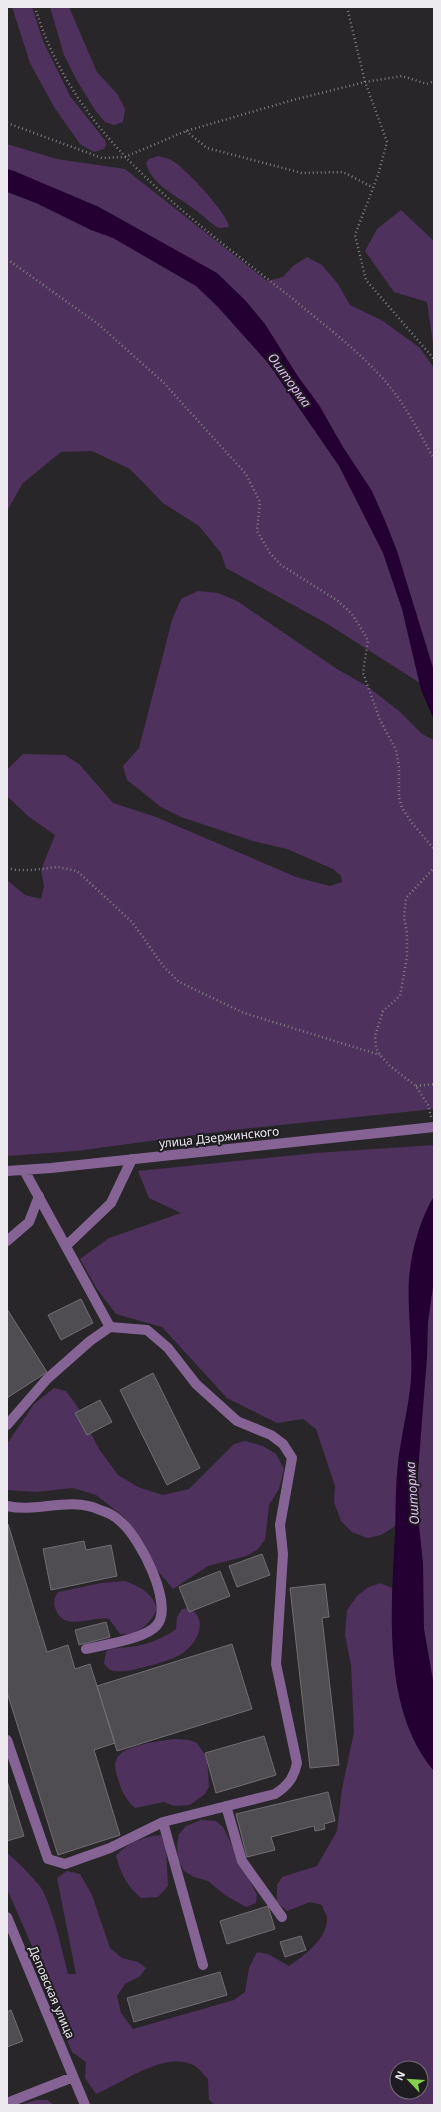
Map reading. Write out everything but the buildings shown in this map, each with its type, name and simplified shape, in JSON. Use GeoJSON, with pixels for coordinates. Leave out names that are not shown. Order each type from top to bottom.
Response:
{"type":"FeatureCollection","features":[{"type":"Feature","properties":{"kind":"street","name":"улица Дзержинского"},"geometry":{"type":"LineString","coordinates":[[7,1171],[434,1127]]}},
{"type":"Feature","properties":{"kind":"street"},"geometry":{"type":"LineString","coordinates":[[66,1246],[111,1202],[132,1159]]}},
{"type":"Feature","properties":{"kind":"street"},"geometry":{"type":"LineString","coordinates":[[24,1170],[110,1327]]}},
{"type":"Feature","properties":{"kind":"street"},"geometry":{"type":"LineString","coordinates":[[7,1241],[29,1222],[39,1196]]}},
{"type":"Feature","properties":{"kind":"street"},"geometry":{"type":"LineString","coordinates":[[7,1425],[47,1379],[110,1327],[147,1330],[168,1348],[196,1384],[231,1416],[237,1421],[271,1434],[283,1444],[292,1458],[280,1525],[283,1554],[276,1664],[297,1763],[295,1772],[289,1784],[279,1792],[163,1822],[110,1848],[65,1864],[48,1859],[7,1740]]}},
{"type":"Feature","properties":{"kind":"street"},"geometry":{"type":"LineString","coordinates":[[7,1506],[17,1508],[50,1504],[82,1504],[101,1510],[121,1522],[135,1538],[146,1556],[162,1602],[162,1614],[157,1625],[148,1633],[86,1649]]}},
{"type":"Feature","properties":{"kind":"street"},"geometry":{"type":"LineString","coordinates":[[226,1806],[242,1861],[282,1917]]}},
{"type":"Feature","properties":{"kind":"street"},"geometry":{"type":"LineString","coordinates":[[163,1822],[202,1965]]}},
{"type":"Feature","properties":{"kind":"street","name":"Деповская улица"},"geometry":{"type":"LineString","coordinates":[[7,1918],[85,2105]]}},
{"type":"Feature","properties":{"kind":"street"},"geometry":{"type":"LineString","coordinates":[[7,2103],[73,2077]]}},
{"type":"Feature","properties":{"kind":"path"},"geometry":{"type":"LineString","coordinates":[[35,7],[49,46],[67,83],[88,113],[125,158],[157,189],[191,218],[321,322],[361,357],[385,381],[401,403],[434,459]]}},
{"type":"Feature","properties":{"kind":"path"},"geometry":{"type":"LineString","coordinates":[[347,7],[365,82],[387,142],[378,175],[372,187],[355,235],[366,280],[434,359]]}},
{"type":"Feature","properties":{"kind":"path"},"geometry":{"type":"LineString","coordinates":[[7,123],[102,158],[125,158],[186,131],[294,100],[365,82],[402,76],[427,84],[434,81]]}},
{"type":"Feature","properties":{"kind":"path"},"geometry":{"type":"LineString","coordinates":[[186,131],[207,148],[302,173],[343,172],[372,187]]}},
{"type":"Feature","properties":{"kind":"path"},"geometry":{"type":"LineString","coordinates":[[7,259],[98,324],[162,382],[246,474],[260,502],[257,531],[270,553],[281,566],[338,601],[352,614],[368,640],[363,673],[380,720],[396,750],[399,797],[402,808],[412,823],[434,849]]}},
{"type":"Feature","properties":{"kind":"path"},"geometry":{"type":"LineString","coordinates":[[7,868],[16,870],[58,867],[77,871],[132,922],[164,967],[179,982],[244,1013],[380,1055]]}},
{"type":"Feature","properties":{"kind":"path"},"geometry":{"type":"LineString","coordinates":[[428,1105],[416,1086],[390,1066],[380,1055],[376,1048],[375,1036],[383,1010],[400,996],[403,984],[403,974],[407,957],[407,933],[404,917],[406,898],[434,868]]}},
{"type":"Feature","properties":{"kind":"path"},"geometry":{"type":"LineString","coordinates":[[416,1086],[434,1084]]}},
{"type":"Feature","properties":{"kind":"shaded area"},"geometry":{"type":"Polygon","coordinates":[[[12,7],[32,7],[43,41],[70,96],[105,140],[106,145],[104,149],[94,152],[80,144],[54,107],[30,63],[12,7]]]}},
{"type":"Feature","properties":{"kind":"shaded area"},"geometry":{"type":"Polygon","coordinates":[[[50,7],[69,7],[97,72],[118,95],[125,109],[123,122],[114,125],[105,122],[95,110],[76,79],[64,55],[50,7]]]}},
{"type":"Feature","properties":{"kind":"shaded area"},"geometry":{"type":"Polygon","coordinates":[[[7,144],[57,159],[125,169],[267,281],[283,277],[293,266],[307,257],[322,265],[338,284],[350,305],[383,321],[420,348],[434,368],[434,692],[326,623],[226,568],[221,553],[199,526],[163,503],[130,469],[92,451],[61,452],[23,483],[7,511],[7,144]]]}},
{"type":"Feature","properties":{"kind":"shaded area"},"geometry":{"type":"Polygon","coordinates":[[[158,156],[174,162],[189,175],[215,203],[227,221],[229,227],[219,228],[215,226],[158,183],[153,177],[146,163],[149,159],[158,156]]]}},
{"type":"Feature","properties":{"kind":"shaded area"},"geometry":{"type":"Polygon","coordinates":[[[401,210],[434,241],[434,350],[427,302],[394,292],[365,251],[377,229],[401,210]]]}},
{"type":"Feature","properties":{"kind":"shaded area"},"geometry":{"type":"Polygon","coordinates":[[[198,591],[218,593],[237,601],[337,669],[367,686],[399,711],[422,734],[434,740],[434,1109],[232,1130],[76,1151],[7,1156],[7,880],[25,895],[41,899],[44,886],[41,870],[55,835],[29,817],[7,796],[7,770],[23,754],[65,755],[79,764],[113,803],[156,817],[296,877],[330,886],[342,882],[341,876],[333,869],[287,849],[253,841],[181,817],[161,807],[127,780],[123,766],[139,748],[172,620],[181,599],[198,591]]]}},
{"type":"Feature","properties":{"kind":"shaded area"},"geometry":{"type":"Polygon","coordinates":[[[434,1145],[434,2105],[215,2105],[209,2100],[208,2079],[195,2066],[181,2062],[169,2062],[156,2065],[96,2094],[85,2078],[86,2062],[72,2052],[61,2025],[56,2001],[7,1889],[7,1853],[26,1871],[43,1891],[54,1921],[68,1974],[76,1974],[57,1878],[67,1871],[80,1874],[92,1895],[110,1948],[122,1958],[138,1962],[146,1968],[140,1976],[125,1984],[117,1996],[121,2013],[133,2029],[234,2000],[245,1992],[249,1968],[257,1952],[268,1954],[289,1966],[314,1946],[324,1933],[326,1925],[327,1917],[322,1905],[310,1902],[287,1911],[277,1902],[277,1885],[282,1877],[317,1866],[337,1831],[342,1789],[354,1732],[351,1665],[345,1635],[347,1610],[357,1596],[367,1588],[380,1583],[392,1588],[402,1607],[401,1514],[394,1527],[381,1535],[367,1538],[352,1532],[341,1521],[334,1502],[335,1486],[316,1429],[303,1419],[277,1423],[227,1398],[162,1327],[116,1314],[97,1289],[80,1259],[109,1238],[181,1213],[149,1198],[138,1171],[316,1153],[434,1145]]]}},
{"type":"Feature","properties":{"kind":"shaded area"},"geometry":{"type":"Polygon","coordinates":[[[54,1388],[66,1391],[77,1406],[99,1449],[118,1475],[138,1487],[163,1495],[189,1489],[234,1444],[245,1441],[263,1446],[276,1454],[284,1469],[279,1489],[269,1505],[265,1540],[257,1550],[246,1556],[208,1566],[173,1589],[158,1571],[124,1517],[96,1495],[73,1488],[36,1492],[7,1490],[7,1444],[34,1404],[54,1388]]]}},
{"type":"Feature","properties":{"kind":"shaded area"},"geometry":{"type":"Polygon","coordinates":[[[125,1581],[149,1594],[157,1609],[147,1624],[138,1631],[120,1634],[109,1619],[80,1622],[65,1620],[60,1617],[54,1606],[54,1601],[58,1592],[101,1583],[125,1581]]]}},
{"type":"Feature","properties":{"kind":"shaded area"},"geometry":{"type":"Polygon","coordinates":[[[190,1608],[196,1614],[200,1626],[191,1645],[180,1655],[175,1658],[128,1671],[112,1671],[104,1664],[106,1651],[142,1645],[168,1635],[176,1629],[177,1617],[182,1609],[190,1608]]]}},
{"type":"Feature","properties":{"kind":"shaded area"},"geometry":{"type":"Polygon","coordinates":[[[174,1739],[189,1740],[197,1743],[207,1758],[209,1787],[205,1794],[190,1805],[174,1806],[164,1802],[135,1808],[126,1798],[119,1783],[115,1768],[117,1758],[127,1750],[134,1747],[152,1742],[174,1739]]]}},
{"type":"Feature","properties":{"kind":"shaded area"},"geometry":{"type":"Polygon","coordinates":[[[201,1820],[216,1821],[223,1827],[257,1895],[256,1903],[246,1907],[225,1895],[208,1881],[194,1877],[184,1871],[178,1859],[177,1845],[179,1834],[186,1826],[201,1820]]]}},
{"type":"Feature","properties":{"kind":"shaded area"},"geometry":{"type":"Polygon","coordinates":[[[161,1835],[166,1848],[168,1886],[158,1897],[141,1898],[125,1879],[116,1856],[125,1847],[136,1841],[161,1835]]]}},
{"type":"Feature","properties":{"kind":"shaded area"},"geometry":{"type":"Polygon","coordinates":[[[37,2100],[47,2100],[54,2105],[19,2105],[37,2100]]]}},
{"type":"Feature","properties":{"kind":"water","name":"Ошторма"},"geometry":{"type":"Polygon","coordinates":[[[7,169],[99,207],[217,273],[245,300],[265,324],[297,375],[319,405],[343,447],[372,491],[386,523],[397,551],[434,671],[434,720],[421,690],[402,609],[383,553],[339,466],[268,363],[217,306],[196,286],[113,238],[91,230],[36,203],[7,192],[7,169]]]}},
{"type":"Feature","properties":{"kind":"water","name":"Ошторма"},"geometry":{"type":"Polygon","coordinates":[[[434,1196],[434,1280],[428,1322],[427,1357],[418,1472],[418,1516],[423,1563],[424,1629],[434,1686],[434,1771],[417,1746],[405,1719],[398,1689],[394,1658],[392,1595],[397,1472],[411,1379],[409,1279],[412,1258],[420,1225],[434,1196]]]}}]}
